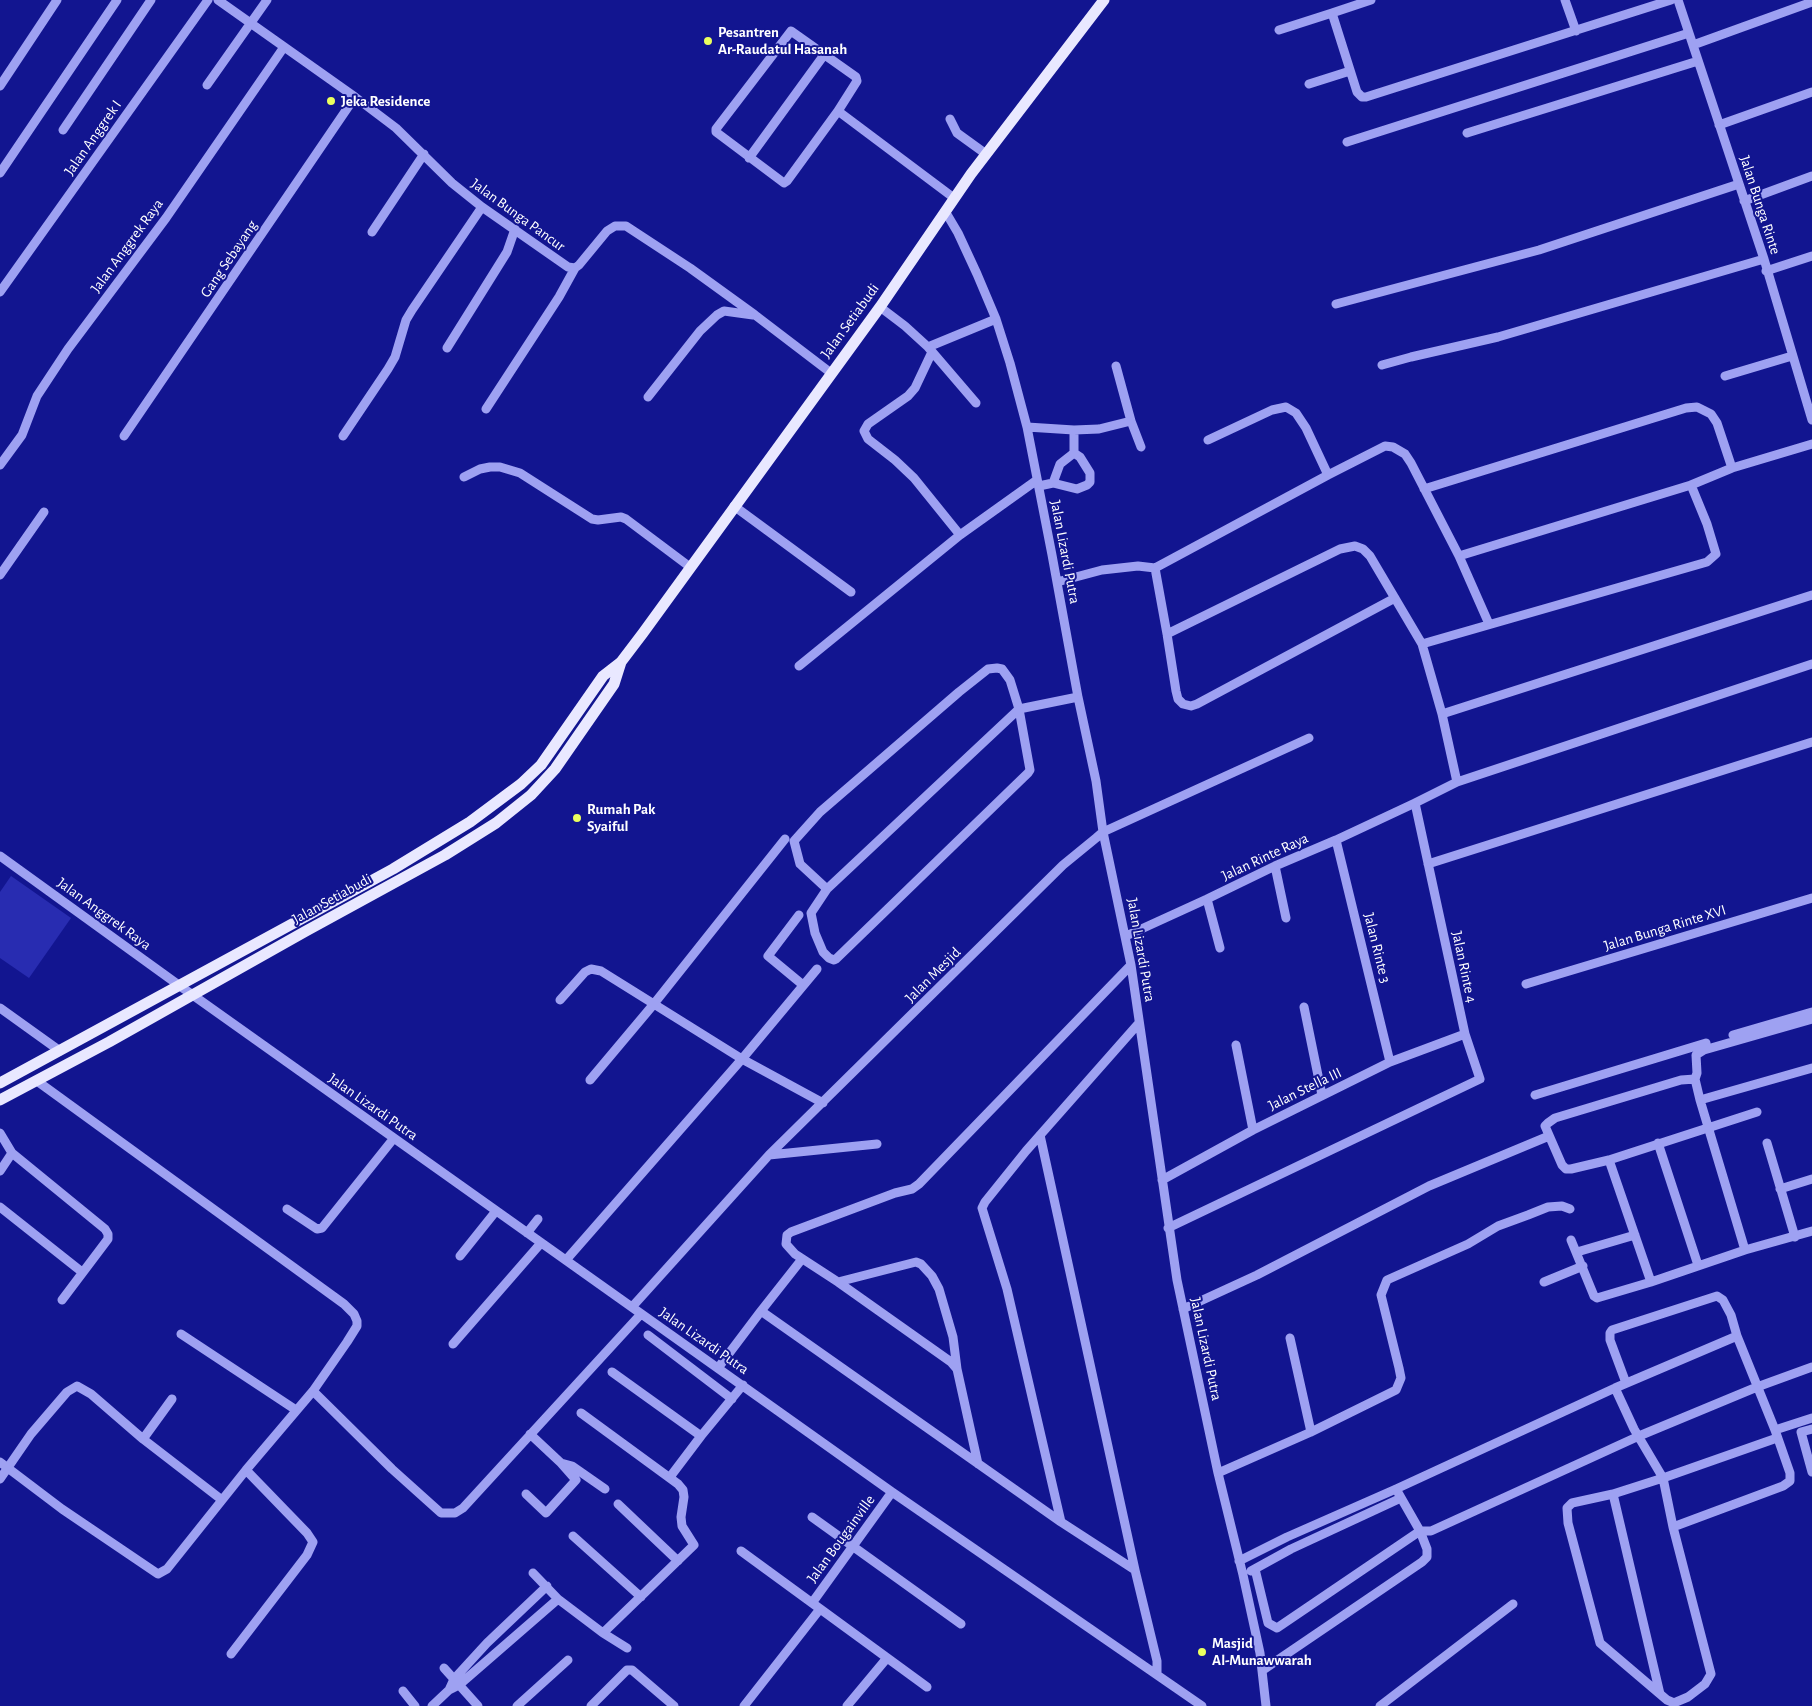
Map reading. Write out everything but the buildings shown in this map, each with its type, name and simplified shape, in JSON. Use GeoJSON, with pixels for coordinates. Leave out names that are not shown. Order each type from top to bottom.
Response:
{"type":"FeatureCollection","features":[{"type":"Feature","properties":{"kind":"main road","name":"Jalan Setiabudi"},"geometry":{"type":"LineString","coordinates":[[0,1083],[393,869],[454,832],[521,784],[548,757],[603,676],[621,662],[880,307],[986,154],[1104,0]]}},
{"type":"Feature","properties":{"kind":"main road","name":"Jalan Setiabudi"},"geometry":{"type":"LineString","coordinates":[[0,1100],[445,855],[496,823],[531,795],[555,769],[614,684],[621,662]]}},
{"type":"Feature","properties":{"kind":"street"},"geometry":{"type":"LineString","coordinates":[[0,86],[58,0]]}},
{"type":"Feature","properties":{"kind":"street"},"geometry":{"type":"LineString","coordinates":[[0,173],[117,0]]}},
{"type":"Feature","properties":{"kind":"street"},"geometry":{"type":"LineString","coordinates":[[63,130],[151,0]]}},
{"type":"Feature","properties":{"kind":"street","name":"Jalan Anggrek I"},"geometry":{"type":"LineString","coordinates":[[0,292],[208,0]]}},
{"type":"Feature","properties":{"kind":"street","name":"Jalan Bunga Pancur"},"geometry":{"type":"LineString","coordinates":[[218,0],[396,128],[452,183],[482,207],[561,263],[575,268],[584,260],[607,231],[615,226],[626,226],[756,315],[831,373]]}},
{"type":"Feature","properties":{"kind":"street"},"geometry":{"type":"LineString","coordinates":[[207,85],[267,0]]}},
{"type":"Feature","properties":{"kind":"street"},"geometry":{"type":"LineString","coordinates":[[1279,30],[1371,0]]}},
{"type":"Feature","properties":{"kind":"street"},"geometry":{"type":"LineString","coordinates":[[1565,0],[1576,31]]}},
{"type":"Feature","properties":{"kind":"street"},"geometry":{"type":"LineString","coordinates":[[1332,13],[1357,92],[1362,97],[1369,97],[1671,0]]}},
{"type":"Feature","properties":{"kind":"street","name":"Jalan Bunga Rinte"},"geometry":{"type":"LineString","coordinates":[[1678,0],[1764,259],[1766,271],[1812,420]]}},
{"type":"Feature","properties":{"kind":"street"},"geometry":{"type":"LineString","coordinates":[[1693,45],[1812,2]]}},
{"type":"Feature","properties":{"kind":"street"},"geometry":{"type":"LineString","coordinates":[[790,32],[793,32],[824,55],[857,80],[838,111],[785,183],[717,134],[716,129],[790,32]]}},
{"type":"Feature","properties":{"kind":"street"},"geometry":{"type":"LineString","coordinates":[[1347,142],[1689,33]]}},
{"type":"Feature","properties":{"kind":"street","name":"Jalan Anggrek Raya"},"geometry":{"type":"LineString","coordinates":[[0,465],[18,441],[37,396],[68,349],[166,218],[284,48]]}},
{"type":"Feature","properties":{"kind":"street"},"geometry":{"type":"LineString","coordinates":[[749,158],[824,55]]}},
{"type":"Feature","properties":{"kind":"street"},"geometry":{"type":"LineString","coordinates":[[1467,133],[1698,60]]}},
{"type":"Feature","properties":{"kind":"street"},"geometry":{"type":"LineString","coordinates":[[1309,84],[1350,71]]}},
{"type":"Feature","properties":{"kind":"street"},"geometry":{"type":"LineString","coordinates":[[1719,125],[1812,92]]}},
{"type":"Feature","properties":{"kind":"street","name":"Gang Sebayang"},"geometry":{"type":"LineString","coordinates":[[124,436],[355,97]]}},
{"type":"Feature","properties":{"kind":"street"},"geometry":{"type":"LineString","coordinates":[[838,111],[954,198]]}},
{"type":"Feature","properties":{"kind":"street"},"geometry":{"type":"LineString","coordinates":[[950,119],[957,133],[986,154]]}},
{"type":"Feature","properties":{"kind":"street"},"geometry":{"type":"LineString","coordinates":[[372,232],[424,154]]}},
{"type":"Feature","properties":{"kind":"street"},"geometry":{"type":"LineString","coordinates":[[1744,201],[1812,176]]}},
{"type":"Feature","properties":{"kind":"street"},"geometry":{"type":"LineString","coordinates":[[1336,304],[1539,250],[1739,184]]}},
{"type":"Feature","properties":{"kind":"street"},"geometry":{"type":"LineString","coordinates":[[343,436],[388,369],[395,356],[406,320],[412,310],[482,207]]}},
{"type":"Feature","properties":{"kind":"street","name":"Jalan Lizardi Putra"},"geometry":{"type":"LineString","coordinates":[[945,211],[978,274],[996,319],[1010,362],[1027,427],[1078,698],[1096,781],[1103,832],[1131,964],[1168,1228],[1183,1309],[1263,1667],[1266,1706]]}},
{"type":"Feature","properties":{"kind":"street"},"geometry":{"type":"LineString","coordinates":[[447,348],[507,252],[515,229]]}},
{"type":"Feature","properties":{"kind":"street"},"geometry":{"type":"LineString","coordinates":[[1766,271],[1812,256]]}},
{"type":"Feature","properties":{"kind":"street"},"geometry":{"type":"LineString","coordinates":[[1382,365],[1498,338],[1764,259]]}},
{"type":"Feature","properties":{"kind":"street"},"geometry":{"type":"LineString","coordinates":[[486,410],[559,297],[575,268]]}},
{"type":"Feature","properties":{"kind":"street"},"geometry":{"type":"LineString","coordinates":[[880,307],[906,326],[930,349],[976,403]]}},
{"type":"Feature","properties":{"kind":"street"},"geometry":{"type":"LineString","coordinates":[[648,397],[700,331],[717,314],[724,311],[756,315]]}},
{"type":"Feature","properties":{"kind":"street"},"geometry":{"type":"LineString","coordinates":[[960,535],[914,478],[868,439],[864,431],[868,424],[908,396],[916,388],[930,349],[996,319]]}},
{"type":"Feature","properties":{"kind":"street"},"geometry":{"type":"LineString","coordinates":[[1725,376],[1792,356]]}},
{"type":"Feature","properties":{"kind":"street"},"geometry":{"type":"LineString","coordinates":[[1116,366],[1131,421],[1141,447]]}},
{"type":"Feature","properties":{"kind":"street"},"geometry":{"type":"LineString","coordinates":[[1208,440],[1272,410],[1286,407],[1296,413],[1306,428],[1328,475]]}},
{"type":"Feature","properties":{"kind":"street"},"geometry":{"type":"LineString","coordinates":[[1424,489],[1686,408],[1697,407],[1711,414],[1717,424],[1732,468]]}},
{"type":"Feature","properties":{"kind":"street"},"geometry":{"type":"LineString","coordinates":[[1027,427],[1074,430],[1099,429],[1131,421]]}},
{"type":"Feature","properties":{"kind":"street"},"geometry":{"type":"LineString","coordinates":[[1074,430],[1074,453]]}},
{"type":"Feature","properties":{"kind":"street"},"geometry":{"type":"LineString","coordinates":[[1459,556],[1691,485],[1732,468],[1812,444]]}},
{"type":"Feature","properties":{"kind":"street"},"geometry":{"type":"LineString","coordinates":[[1057,582],[1102,570],[1138,566],[1155,568],[1385,446],[1393,447],[1405,454],[1411,463],[1459,556],[1489,624]]}},
{"type":"Feature","properties":{"kind":"street"},"geometry":{"type":"LineString","coordinates":[[799,666],[960,535],[1038,483],[1053,483],[1078,489],[1088,485],[1090,473],[1080,457],[1074,453]]}},
{"type":"Feature","properties":{"kind":"street"},"geometry":{"type":"LineString","coordinates":[[1053,483],[1060,464],[1074,453]]}},
{"type":"Feature","properties":{"kind":"street"},"geometry":{"type":"LineString","coordinates":[[464,477],[480,469],[490,467],[500,467],[520,473],[592,520],[617,517],[626,519],[690,567]]}},
{"type":"Feature","properties":{"kind":"street"},"geometry":{"type":"LineString","coordinates":[[1422,644],[1707,562],[1716,554],[1691,485]]}},
{"type":"Feature","properties":{"kind":"street"},"geometry":{"type":"LineString","coordinates":[[734,506],[851,592]]}},
{"type":"Feature","properties":{"kind":"street"},"geometry":{"type":"LineString","coordinates":[[0,575],[44,512]]}},
{"type":"Feature","properties":{"kind":"street"},"geometry":{"type":"LineString","coordinates":[[1168,634],[1340,549],[1348,546],[1363,549],[1370,556],[1422,644],[1442,714],[1457,782]]}},
{"type":"Feature","properties":{"kind":"street"},"geometry":{"type":"LineString","coordinates":[[1155,568],[1178,699],[1183,704],[1191,706],[1395,598]]}},
{"type":"Feature","properties":{"kind":"street"},"geometry":{"type":"LineString","coordinates":[[1442,714],[1812,595]]}},
{"type":"Feature","properties":{"kind":"street","name":"Jalan Rinte Raya"},"geometry":{"type":"LineString","coordinates":[[1126,936],[1275,866],[1336,840],[1457,782],[1812,664]]}},
{"type":"Feature","properties":{"kind":"street"},"geometry":{"type":"LineString","coordinates":[[827,889],[800,864],[794,841],[820,812],[988,669],[1002,669],[1010,680],[1019,709],[1030,770],[834,960],[829,958],[819,944],[810,913],[827,889],[1019,709],[1078,698]]}},
{"type":"Feature","properties":{"kind":"street","name":"Jalan Mesjid"},"geometry":{"type":"LineString","coordinates":[[632,1307],[769,1155],[1064,865],[1103,832],[1309,738]]}},
{"type":"Feature","properties":{"kind":"street"},"geometry":{"type":"LineString","coordinates":[[1428,864],[1812,742]]}},
{"type":"Feature","properties":{"kind":"street","name":"Jalan Rinte 4"},"geometry":{"type":"LineString","coordinates":[[1168,1228],[1480,1079],[1465,1034],[1415,803]]}},
{"type":"Feature","properties":{"kind":"street"},"geometry":{"type":"LineString","coordinates":[[590,1080],[654,1005],[785,839]]}},
{"type":"Feature","properties":{"kind":"street","name":"Jalan Rinte 3"},"geometry":{"type":"LineString","coordinates":[[1336,840],[1390,1062]]}},
{"type":"Feature","properties":{"kind":"street","name":"Jalan Anggrek Raya"},"geometry":{"type":"LineString","coordinates":[[0,856],[192,995]]}},
{"type":"Feature","properties":{"kind":"street"},"geometry":{"type":"LineString","coordinates":[[1275,866],[1286,918]]}},
{"type":"Feature","properties":{"kind":"street","name":"Jalan Bunga Rinte XVI"},"geometry":{"type":"LineString","coordinates":[[1526,984],[1812,898]]}},
{"type":"Feature","properties":{"kind":"street"},"geometry":{"type":"LineString","coordinates":[[1208,899],[1220,948]]}},
{"type":"Feature","properties":{"kind":"street"},"geometry":{"type":"LineString","coordinates":[[799,915],[768,956],[803,985]]}},
{"type":"Feature","properties":{"kind":"street"},"geometry":{"type":"LineString","coordinates":[[957,1369],[951,1362],[795,1254],[786,1244],[786,1239],[790,1232],[895,1193],[912,1189],[919,1184],[1131,964]]}},
{"type":"Feature","properties":{"kind":"street"},"geometry":{"type":"LineString","coordinates":[[560,1000],[585,972],[595,969],[601,970],[742,1059],[823,1103]]}},
{"type":"Feature","properties":{"kind":"street"},"geometry":{"type":"LineString","coordinates":[[566,1260],[742,1059],[817,969]]}},
{"type":"Feature","properties":{"kind":"street","name":"Jalan Lizardi Putra"},"geometry":{"type":"LineString","coordinates":[[192,995],[892,1492],[1201,1706]]}},
{"type":"Feature","properties":{"kind":"street"},"geometry":{"type":"LineString","coordinates":[[1304,1007],[1322,1095]]}},
{"type":"Feature","properties":{"kind":"street"},"geometry":{"type":"LineString","coordinates":[[0,1008],[60,1051]]}},
{"type":"Feature","properties":{"kind":"street"},"geometry":{"type":"LineString","coordinates":[[1535,1095],[1812,1012]]}},
{"type":"Feature","properties":{"kind":"street"},"geometry":{"type":"LineString","coordinates":[[1745,1250],[1700,1100],[1695,1079],[1697,1073],[1696,1055],[1698,1052],[1812,1019]]}},
{"type":"Feature","properties":{"kind":"street"},"geometry":{"type":"LineString","coordinates":[[1060,1522],[1006,1289],[982,1208],[1009,1171],[1139,1023]]}},
{"type":"Feature","properties":{"kind":"street","name":"Jalan Stella III"},"geometry":{"type":"LineString","coordinates":[[1162,1180],[1252,1130],[1390,1062],[1465,1034]]}},
{"type":"Feature","properties":{"kind":"street"},"geometry":{"type":"LineString","coordinates":[[1236,1045],[1252,1130]]}},
{"type":"Feature","properties":{"kind":"street"},"geometry":{"type":"LineString","coordinates":[[1700,1100],[1812,1068]]}},
{"type":"Feature","properties":{"kind":"street"},"geometry":{"type":"LineString","coordinates":[[1695,1079],[1681,1080],[1555,1118],[1548,1122],[1545,1126],[1562,1165],[1566,1169],[1575,1169],[1609,1160],[1757,1112]]}},
{"type":"Feature","properties":{"kind":"street"},"geometry":{"type":"LineString","coordinates":[[4,1465],[62,1509],[158,1574],[167,1569],[246,1470],[313,1391],[357,1326],[354,1314],[336,1299],[37,1080]]}},
{"type":"Feature","properties":{"kind":"street"},"geometry":{"type":"LineString","coordinates":[[0,1133],[12,1153],[108,1234],[108,1239],[62,1300]]}},
{"type":"Feature","properties":{"kind":"street"},"geometry":{"type":"LineString","coordinates":[[1040,1135],[1135,1570],[1157,1661],[1157,1674]]}},
{"type":"Feature","properties":{"kind":"street"},"geometry":{"type":"LineString","coordinates":[[1183,1309],[1257,1275],[1430,1186],[1549,1136]]}},
{"type":"Feature","properties":{"kind":"street"},"geometry":{"type":"LineString","coordinates":[[287,1209],[317,1229],[322,1228],[394,1138]]}},
{"type":"Feature","properties":{"kind":"street"},"geometry":{"type":"LineString","coordinates":[[1658,1143],[1698,1265]]}},
{"type":"Feature","properties":{"kind":"street"},"geometry":{"type":"LineString","coordinates":[[1767,1143],[1794,1237]]}},
{"type":"Feature","properties":{"kind":"street"},"geometry":{"type":"LineString","coordinates":[[769,1155],[877,1144]]}},
{"type":"Feature","properties":{"kind":"street"},"geometry":{"type":"LineString","coordinates":[[0,1171],[12,1153]]}},
{"type":"Feature","properties":{"kind":"street"},"geometry":{"type":"LineString","coordinates":[[1609,1160],[1651,1282]]}},
{"type":"Feature","properties":{"kind":"street"},"geometry":{"type":"LineString","coordinates":[[1780,1188],[1812,1179]]}},
{"type":"Feature","properties":{"kind":"street"},"geometry":{"type":"LineString","coordinates":[[1218,1472],[1311,1432],[1396,1390],[1400,1384],[1399,1368],[1381,1295],[1387,1280],[1468,1244],[1498,1226],[1548,1207],[1562,1206],[1570,1209]]}},
{"type":"Feature","properties":{"kind":"street"},"geometry":{"type":"LineString","coordinates":[[0,1207],[82,1272]]}},
{"type":"Feature","properties":{"kind":"street"},"geometry":{"type":"LineString","coordinates":[[460,1256],[496,1211]]}},
{"type":"Feature","properties":{"kind":"street"},"geometry":{"type":"LineString","coordinates":[[527,1233],[538,1219]]}},
{"type":"Feature","properties":{"kind":"street"},"geometry":{"type":"LineString","coordinates":[[1571,1240],[1594,1296],[1597,1298],[1745,1250],[1812,1231]]}},
{"type":"Feature","properties":{"kind":"street"},"geometry":{"type":"LineString","coordinates":[[1577,1252],[1635,1235]]}},
{"type":"Feature","properties":{"kind":"street"},"geometry":{"type":"LineString","coordinates":[[453,1344],[541,1242]]}},
{"type":"Feature","properties":{"kind":"street"},"geometry":{"type":"LineString","coordinates":[[718,1368],[802,1259]]}},
{"type":"Feature","properties":{"kind":"street"},"geometry":{"type":"LineString","coordinates":[[838,1282],[916,1262],[921,1264],[932,1276],[939,1289],[953,1337],[957,1369],[978,1464]]}},
{"type":"Feature","properties":{"kind":"street"},"geometry":{"type":"LineString","coordinates":[[1544,1282],[1583,1266]]}},
{"type":"Feature","properties":{"kind":"street"},"geometry":{"type":"LineString","coordinates":[[1626,1383],[1610,1340],[1612,1330],[1717,1296],[1723,1300],[1731,1315],[1737,1336],[1790,1473],[1790,1481],[1787,1483],[1673,1527]]}},
{"type":"Feature","properties":{"kind":"street"},"geometry":{"type":"LineString","coordinates":[[761,1311],[1060,1522],[1135,1570]]}},
{"type":"Feature","properties":{"kind":"street"},"geometry":{"type":"LineString","coordinates":[[313,1391],[392,1469],[441,1513],[455,1513],[463,1508],[641,1314]]}},
{"type":"Feature","properties":{"kind":"street"},"geometry":{"type":"LineString","coordinates":[[181,1334],[296,1410]]}},
{"type":"Feature","properties":{"kind":"street"},"geometry":{"type":"LineString","coordinates":[[648,1335],[732,1399]]}},
{"type":"Feature","properties":{"kind":"street"},"geometry":{"type":"LineString","coordinates":[[1239,1561],[1287,1537],[1626,1383],[1737,1336]]}},
{"type":"Feature","properties":{"kind":"street"},"geometry":{"type":"LineString","coordinates":[[1290,1338],[1311,1432]]}},
{"type":"Feature","properties":{"kind":"street"},"geometry":{"type":"LineString","coordinates":[[1255,1569],[1268,1623],[1277,1628],[1422,1535],[1639,1436],[1757,1387],[1812,1367]]}},
{"type":"Feature","properties":{"kind":"street"},"geometry":{"type":"LineString","coordinates":[[612,1372],[701,1436]]}},
{"type":"Feature","properties":{"kind":"street"},"geometry":{"type":"LineString","coordinates":[[670,1477],[742,1385]]}},
{"type":"Feature","properties":{"kind":"street"},"geometry":{"type":"LineString","coordinates":[[0,1479],[4,1465],[67,1392],[77,1386],[91,1394],[143,1439],[222,1500]]}},
{"type":"Feature","properties":{"kind":"street"},"geometry":{"type":"LineString","coordinates":[[1615,1388],[1663,1478],[1673,1527],[1711,1674],[1704,1684],[1682,1700],[1674,1703],[1667,1700],[1600,1643],[1568,1523],[1566,1508],[1572,1503],[1613,1494],[1663,1478],[1812,1418]]}},
{"type":"Feature","properties":{"kind":"street"},"geometry":{"type":"LineString","coordinates":[[143,1439],[172,1398]]}},
{"type":"Feature","properties":{"kind":"street"},"geometry":{"type":"LineString","coordinates":[[581,1413],[670,1477],[683,1490],[682,1526],[694,1545],[603,1633]]}},
{"type":"Feature","properties":{"kind":"street"},"geometry":{"type":"LineString","coordinates":[[1812,1429],[1801,1432],[1812,1472]]}},
{"type":"Feature","properties":{"kind":"street"},"geometry":{"type":"LineString","coordinates":[[526,1494],[546,1513],[576,1480],[530,1434]]}},
{"type":"Feature","properties":{"kind":"street"},"geometry":{"type":"LineString","coordinates":[[561,1463],[572,1466],[605,1489]]}},
{"type":"Feature","properties":{"kind":"street"},"geometry":{"type":"LineString","coordinates":[[231,1654],[307,1555],[313,1542],[307,1533],[246,1470]]}},
{"type":"Feature","properties":{"kind":"street"},"geometry":{"type":"LineString","coordinates":[[1263,1667],[1427,1557],[1427,1549],[1422,1535],[1396,1489]]}},
{"type":"Feature","properties":{"kind":"street","name":"Jalan Bougainville"},"geometry":{"type":"LineString","coordinates":[[744,1706],[816,1606],[853,1546],[892,1492]]}},
{"type":"Feature","properties":{"kind":"street"},"geometry":{"type":"LineString","coordinates":[[1613,1494],[1660,1694]]}},
{"type":"Feature","properties":{"kind":"street"},"geometry":{"type":"LineString","coordinates":[[1243,1575],[1291,1549],[1401,1498]]}},
{"type":"Feature","properties":{"kind":"street"},"geometry":{"type":"LineString","coordinates":[[618,1504],[678,1561]]}},
{"type":"Feature","properties":{"kind":"street"},"geometry":{"type":"LineString","coordinates":[[812,1517],[961,1624]]}},
{"type":"Feature","properties":{"kind":"street"},"geometry":{"type":"LineString","coordinates":[[573,1536],[641,1596]]}},
{"type":"Feature","properties":{"kind":"street"},"geometry":{"type":"LineString","coordinates":[[1287,1537],[1291,1549]]}},
{"type":"Feature","properties":{"kind":"street"},"geometry":{"type":"LineString","coordinates":[[741,1550],[927,1686]]}},
{"type":"Feature","properties":{"kind":"street"},"geometry":{"type":"LineString","coordinates":[[533,1573],[558,1599],[603,1633],[627,1648]]}},
{"type":"Feature","properties":{"kind":"street"},"geometry":{"type":"LineString","coordinates":[[432,1706],[449,1690],[487,1644],[547,1586]]}},
{"type":"Feature","properties":{"kind":"street"},"geometry":{"type":"LineString","coordinates":[[456,1682],[558,1599]]}},
{"type":"Feature","properties":{"kind":"street"},"geometry":{"type":"LineString","coordinates":[[1380,1706],[1513,1604]]}},
{"type":"Feature","properties":{"kind":"street"},"geometry":{"type":"LineString","coordinates":[[847,1706],[887,1658]]}},
{"type":"Feature","properties":{"kind":"street"},"geometry":{"type":"LineString","coordinates":[[517,1706],[568,1660]]}},
{"type":"Feature","properties":{"kind":"street"},"geometry":{"type":"LineString","coordinates":[[444,1668],[478,1706]]}},
{"type":"Feature","properties":{"kind":"street"},"geometry":{"type":"LineString","coordinates":[[591,1706],[627,1670],[632,1670],[674,1706]]}},
{"type":"Feature","properties":{"kind":"street"},"geometry":{"type":"LineString","coordinates":[[403,1691],[415,1706]]}},
{"type":"Feature","properties":{"kind":"shaded area"},"geometry":{"type":"Polygon","coordinates":[[[11,876],[71,918],[29,978],[0,958],[0,892],[11,876]]]}},
{"type":"Feature","properties":{"kind":"place","name":"Pesantren Ar-Raudatul Hasanah"},"geometry":{"type":"Point","coordinates":[708,41]}},
{"type":"Feature","properties":{"kind":"place","name":"Jeka Residence"},"geometry":{"type":"Point","coordinates":[331,101]}},
{"type":"Feature","properties":{"kind":"place","name":"Rumah Pak Syaiful"},"geometry":{"type":"Point","coordinates":[577,818]}},
{"type":"Feature","properties":{"kind":"place","name":"Masjid Al-Munawwarah"},"geometry":{"type":"Point","coordinates":[1202,1652]}}]}
